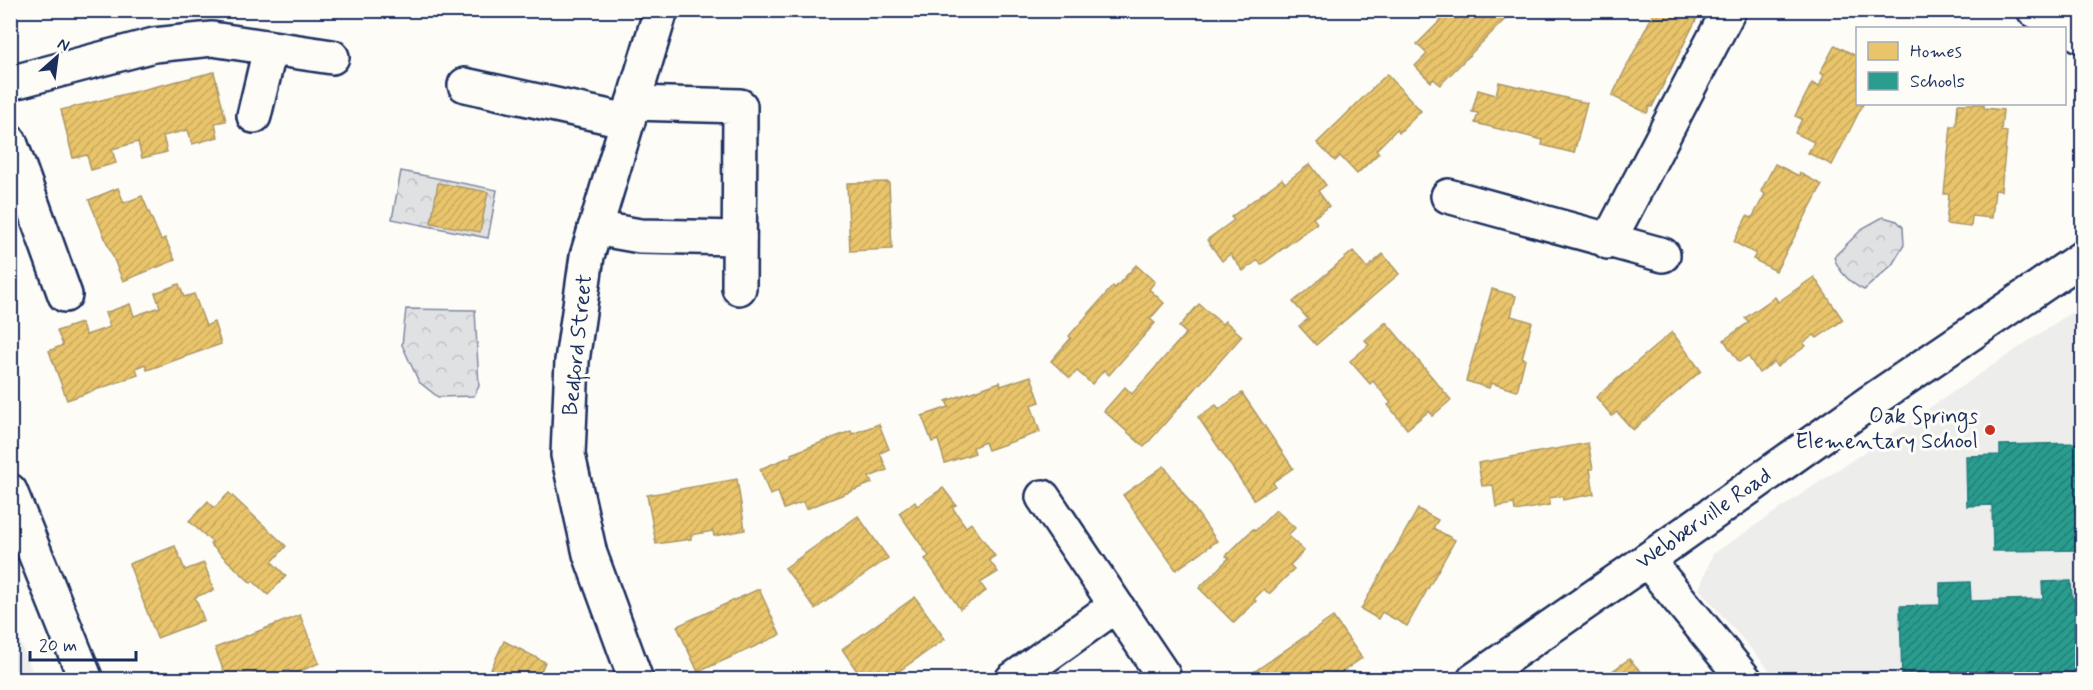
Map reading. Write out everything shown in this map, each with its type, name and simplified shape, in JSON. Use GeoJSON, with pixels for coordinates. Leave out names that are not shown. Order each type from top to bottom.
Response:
{"type":"FeatureCollection","features":[{"type":"Feature","properties":{"kind":"street","name":"Bedford Street"},"geometry":{"type":"LineString","coordinates":[[636,680],[590,554],[568,455],[572,361],[587,255],[661,10]]}},
{"type":"Feature","properties":{"kind":"street"},"geometry":{"type":"LineString","coordinates":[[1608,242],[1728,10]]}},
{"type":"Feature","properties":{"kind":"street"},"geometry":{"type":"LineString","coordinates":[[2034,10],[2065,27]]}},
{"type":"Feature","properties":{"kind":"street"},"geometry":{"type":"LineString","coordinates":[[2066,27],[2082,36]]}},
{"type":"Feature","properties":{"kind":"street"},"geometry":{"type":"LineString","coordinates":[[10,82],[154,45],[212,39],[332,57]]}},
{"type":"Feature","properties":{"kind":"street"},"geometry":{"type":"LineString","coordinates":[[254,117],[270,49]]}},
{"type":"Feature","properties":{"kind":"street"},"geometry":{"type":"LineString","coordinates":[[465,85],[631,112],[740,106],[738,288]]}},
{"type":"Feature","properties":{"kind":"street"},"geometry":{"type":"LineString","coordinates":[[10,142],[65,295]]}},
{"type":"Feature","properties":{"kind":"street"},"geometry":{"type":"LineString","coordinates":[[1448,196],[1608,242],[1662,255]]}},
{"type":"Feature","properties":{"kind":"street"},"geometry":{"type":"LineString","coordinates":[[595,228],[640,236],[739,238]]}},
{"type":"Feature","properties":{"kind":"street","name":"Webberville Road"},"geometry":{"type":"LineString","coordinates":[[1474,680],[1870,402],[2082,258]]}},
{"type":"Feature","properties":{"kind":"street"},"geometry":{"type":"LineString","coordinates":[[10,491],[86,680]]}},
{"type":"Feature","properties":{"kind":"street"},"geometry":{"type":"LineString","coordinates":[[1043,497],[1163,675]]}},
{"type":"Feature","properties":{"kind":"street"},"geometry":{"type":"LineString","coordinates":[[1647,560],[1745,680]]}},
{"type":"Feature","properties":{"kind":"street"},"geometry":{"type":"LineString","coordinates":[[1012,680],[1115,606]]}},
{"type":"Feature","properties":{"kind":"shaded area","name":"Oak Springs Elementary School"},"geometry":{"type":"Polygon","coordinates":[[[2082,305],[2082,679],[1777,679],[1699,589],[1713,554],[2082,305]]]}},
{"type":"Feature","properties":{"kind":"shaded area"},"geometry":{"type":"Polygon","coordinates":[[[11,617],[35,679],[11,679],[11,617]]]}},
{"type":"Feature","properties":{"kind":"green space"},"geometry":{"type":"Polygon","coordinates":[[[401,171],[497,190],[488,238],[392,219],[401,171]]]}},
{"type":"Feature","properties":{"kind":"green space"},"geometry":{"type":"Polygon","coordinates":[[[1883,217],[1897,221],[1903,227],[1904,245],[1892,265],[1864,290],[1846,276],[1834,257],[1863,228],[1883,217]]]}},
{"type":"Feature","properties":{"kind":"green space"},"geometry":{"type":"Polygon","coordinates":[[[406,309],[475,310],[479,386],[474,396],[438,397],[419,382],[402,345],[406,309]]]}},
{"type":"Feature","properties":{"kind":"building: Homes"},"geometry":{"type":"Polygon","coordinates":[[[867,10],[1023,10],[1023,15],[867,14],[867,10]]]}},
{"type":"Feature","properties":{"kind":"building: Homes"},"geometry":{"type":"Polygon","coordinates":[[[1451,10],[1514,10],[1440,85],[1434,79],[1431,82],[1415,66],[1427,54],[1417,44],[1451,10]]]}},
{"type":"Feature","properties":{"kind":"building: Homes"},"geometry":{"type":"Polygon","coordinates":[[[1655,10],[1701,10],[1647,113],[1612,96],[1655,10]]]}},
{"type":"Feature","properties":{"kind":"building: Homes"},"geometry":{"type":"Polygon","coordinates":[[[1835,45],[1856,56],[1856,105],[1862,105],[1832,165],[1808,153],[1814,142],[1795,133],[1802,119],[1795,116],[1812,83],[1819,87],[1824,75],[1820,73],[1835,45]]]}},
{"type":"Feature","properties":{"kind":"building: Homes"},"geometry":{"type":"Polygon","coordinates":[[[214,72],[226,121],[215,123],[218,137],[192,144],[188,130],[163,136],[167,152],[142,158],[138,142],[112,149],[116,163],[91,170],[87,155],[73,158],[61,110],[214,72]]]}},
{"type":"Feature","properties":{"kind":"building: Homes"},"geometry":{"type":"Polygon","coordinates":[[[1387,74],[1421,111],[1399,133],[1397,129],[1376,150],[1379,153],[1357,174],[1340,156],[1335,161],[1317,143],[1387,74]]]}},
{"type":"Feature","properties":{"kind":"building: Homes"},"geometry":{"type":"Polygon","coordinates":[[[1499,82],[1587,103],[1574,153],[1542,145],[1543,140],[1475,123],[1478,113],[1472,112],[1478,90],[1496,95],[1499,82]]]}},
{"type":"Feature","properties":{"kind":"building: Homes"},"geometry":{"type":"Polygon","coordinates":[[[1958,105],[1984,105],[1984,108],[2003,110],[2001,131],[2007,132],[2001,191],[1995,190],[1992,218],[1972,216],[1971,227],[1946,224],[1949,194],[1944,194],[1951,126],[1956,126],[1958,105]]]}},
{"type":"Feature","properties":{"kind":"building: Homes"},"geometry":{"type":"Polygon","coordinates":[[[1310,164],[1326,185],[1318,191],[1329,206],[1313,218],[1317,223],[1261,265],[1258,260],[1243,271],[1230,254],[1222,261],[1207,240],[1234,220],[1231,217],[1282,179],[1285,183],[1310,164]]]}},
{"type":"Feature","properties":{"kind":"building: Homes"},"geometry":{"type":"Polygon","coordinates":[[[1775,164],[1799,176],[1800,173],[1822,185],[1776,271],[1753,259],[1756,254],[1734,242],[1747,216],[1752,218],[1765,194],[1761,191],[1775,164]]]}},
{"type":"Feature","properties":{"kind":"building: Homes"},"geometry":{"type":"Polygon","coordinates":[[[889,182],[892,249],[850,251],[847,183],[889,182]]]}},
{"type":"Feature","properties":{"kind":"building: Homes"},"geometry":{"type":"Polygon","coordinates":[[[438,183],[488,192],[480,232],[431,223],[438,183]]]}},
{"type":"Feature","properties":{"kind":"building: Homes"},"geometry":{"type":"Polygon","coordinates":[[[118,188],[124,203],[142,196],[161,240],[165,238],[175,260],[123,281],[89,200],[118,188]]]}},
{"type":"Feature","properties":{"kind":"building: Homes"},"geometry":{"type":"Polygon","coordinates":[[[1353,251],[1367,268],[1383,254],[1399,274],[1316,345],[1299,326],[1308,319],[1293,302],[1353,251]]]}},
{"type":"Feature","properties":{"kind":"building: Homes"},"geometry":{"type":"Polygon","coordinates":[[[1136,265],[1155,282],[1149,289],[1164,303],[1150,319],[1155,323],[1109,375],[1104,370],[1092,384],[1077,371],[1070,378],[1051,361],[1071,338],[1069,336],[1113,286],[1115,288],[1136,265]]]}},
{"type":"Feature","properties":{"kind":"building: Homes"},"geometry":{"type":"Polygon","coordinates":[[[1814,277],[1843,320],[1817,338],[1814,335],[1803,343],[1806,346],[1777,367],[1774,362],[1759,373],[1748,356],[1739,362],[1724,340],[1749,322],[1745,318],[1775,297],[1778,302],[1814,277]]]}},
{"type":"Feature","properties":{"kind":"building: Homes"},"geometry":{"type":"Polygon","coordinates":[[[179,284],[184,297],[194,294],[206,326],[214,322],[221,344],[147,370],[145,364],[136,368],[138,375],[67,400],[49,351],[63,345],[57,331],[81,323],[86,335],[110,327],[105,313],[130,304],[134,316],[160,307],[155,293],[179,284]]]}},
{"type":"Feature","properties":{"kind":"building: Homes"},"geometry":{"type":"Polygon","coordinates":[[[1492,289],[1516,296],[1511,316],[1532,322],[1522,358],[1525,359],[1517,391],[1491,383],[1489,388],[1466,381],[1492,289]]]}},
{"type":"Feature","properties":{"kind":"building: Homes"},"geometry":{"type":"Polygon","coordinates":[[[1199,304],[1222,324],[1225,321],[1242,336],[1144,447],[1104,411],[1125,387],[1132,394],[1186,333],[1179,327],[1199,304]]]}},
{"type":"Feature","properties":{"kind":"building: Homes"},"geometry":{"type":"Polygon","coordinates":[[[1386,322],[1451,400],[1432,416],[1429,411],[1407,429],[1388,405],[1391,403],[1373,381],[1370,384],[1350,361],[1369,345],[1365,340],[1386,322]]]}},
{"type":"Feature","properties":{"kind":"building: Homes"},"geometry":{"type":"Polygon","coordinates":[[[1672,332],[1701,371],[1633,430],[1617,412],[1612,416],[1596,397],[1672,332]]]}},
{"type":"Feature","properties":{"kind":"building: Homes"},"geometry":{"type":"Polygon","coordinates":[[[1031,376],[1040,402],[1031,405],[1040,432],[988,450],[985,442],[973,447],[975,453],[945,463],[938,440],[932,442],[922,416],[949,407],[946,401],[1000,382],[1001,386],[1031,376]]]}},
{"type":"Feature","properties":{"kind":"building: Homes"},"geometry":{"type":"Polygon","coordinates":[[[1242,393],[1293,468],[1273,482],[1275,486],[1254,500],[1198,417],[1216,405],[1219,409],[1242,393]]]}},
{"type":"Feature","properties":{"kind":"building: Homes"},"geometry":{"type":"Polygon","coordinates":[[[879,424],[889,449],[880,453],[887,470],[869,477],[872,483],[806,509],[803,502],[784,509],[778,492],[770,495],[760,469],[792,456],[791,454],[851,431],[852,434],[879,424]]]}},
{"type":"Feature","properties":{"kind":"building: Homes"},"geometry":{"type":"Polygon","coordinates":[[[1588,443],[1593,469],[1590,469],[1594,494],[1563,500],[1562,496],[1549,498],[1550,505],[1515,511],[1514,504],[1496,507],[1493,485],[1482,486],[1478,463],[1588,443]]]}},
{"type":"Feature","properties":{"kind":"building: Homes"},"geometry":{"type":"Polygon","coordinates":[[[1164,466],[1217,541],[1176,570],[1123,495],[1164,466]]]}},
{"type":"Feature","properties":{"kind":"building: Homes"},"geometry":{"type":"Polygon","coordinates":[[[737,479],[745,530],[714,536],[713,531],[691,535],[691,539],[656,544],[647,495],[737,479]]]}},
{"type":"Feature","properties":{"kind":"building: Homes"},"geometry":{"type":"Polygon","coordinates":[[[943,488],[956,505],[952,507],[966,527],[971,523],[995,556],[989,560],[998,572],[980,583],[986,591],[960,609],[925,559],[929,556],[899,513],[915,502],[917,506],[943,488]]]}},
{"type":"Feature","properties":{"kind":"building: Homes"},"geometry":{"type":"Polygon","coordinates":[[[229,493],[286,546],[272,562],[286,576],[268,595],[253,581],[251,583],[189,521],[208,501],[214,508],[229,493]]]}},
{"type":"Feature","properties":{"kind":"building: Homes"},"geometry":{"type":"Polygon","coordinates":[[[1418,509],[1438,520],[1433,528],[1455,540],[1407,626],[1382,612],[1378,619],[1361,609],[1418,509]]]}},
{"type":"Feature","properties":{"kind":"building: Homes"},"geometry":{"type":"Polygon","coordinates":[[[1276,510],[1295,528],[1288,535],[1304,551],[1290,565],[1294,569],[1269,594],[1264,589],[1254,599],[1256,601],[1234,623],[1199,588],[1229,558],[1226,556],[1276,510]]]}},
{"type":"Feature","properties":{"kind":"building: Homes"},"geometry":{"type":"Polygon","coordinates":[[[858,516],[888,558],[815,609],[785,568],[858,516]]]}},
{"type":"Feature","properties":{"kind":"building: Homes"},"geometry":{"type":"Polygon","coordinates":[[[175,546],[185,570],[204,563],[214,590],[195,597],[204,620],[157,638],[129,564],[175,546]]]}},
{"type":"Feature","properties":{"kind":"building: Homes"},"geometry":{"type":"Polygon","coordinates":[[[759,589],[780,635],[698,672],[677,626],[759,589]]]}},
{"type":"Feature","properties":{"kind":"building: Homes"},"geometry":{"type":"Polygon","coordinates":[[[915,597],[945,639],[886,680],[863,680],[842,649],[915,597]]]}},
{"type":"Feature","properties":{"kind":"building: Homes"},"geometry":{"type":"Polygon","coordinates":[[[300,615],[319,663],[291,675],[289,670],[266,680],[227,680],[215,648],[300,615]]]}},
{"type":"Feature","properties":{"kind":"building: Homes"},"geometry":{"type":"Polygon","coordinates":[[[1333,617],[1362,658],[1336,676],[1335,673],[1326,680],[1259,680],[1254,672],[1333,617]]]}},
{"type":"Feature","properties":{"kind":"building: Homes"},"geometry":{"type":"Polygon","coordinates":[[[504,641],[545,662],[537,680],[486,680],[504,641]]]}},
{"type":"Feature","properties":{"kind":"building: Homes"},"geometry":{"type":"Polygon","coordinates":[[[1629,659],[1649,680],[1600,680],[1629,659]]]}},
{"type":"Feature","properties":{"kind":"building: Schools"},"geometry":{"type":"Polygon","coordinates":[[[2079,381],[2082,381],[2082,550],[1993,551],[1992,505],[1967,506],[1966,456],[2000,455],[2000,445],[2079,443],[2079,381]]]}},
{"type":"Feature","properties":{"kind":"building: Schools"},"geometry":{"type":"Polygon","coordinates":[[[2071,581],[2072,598],[2082,598],[2082,680],[1902,680],[1900,606],[1940,605],[1940,583],[1970,582],[1971,601],[2043,599],[2042,582],[2071,581]]]}},
{"type":"Feature","properties":{"kind":"place","name":"Oak Springs Elementary School"},"geometry":{"type":"Point","coordinates":[1990,430]}}]}
